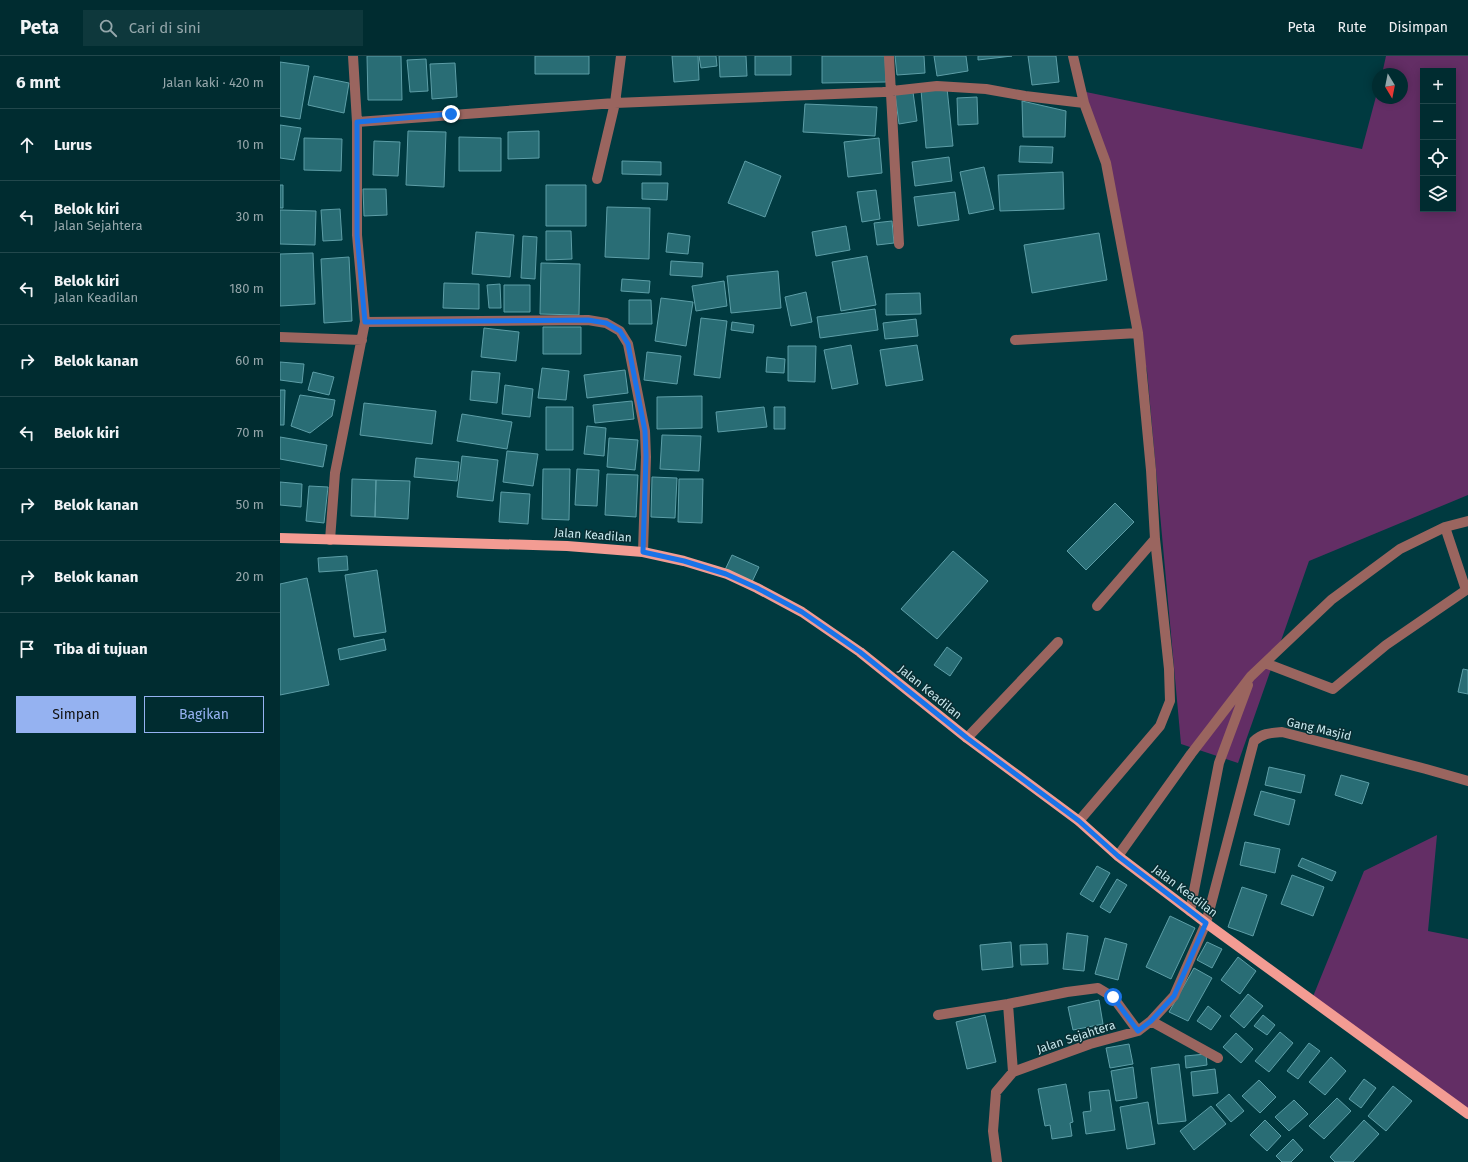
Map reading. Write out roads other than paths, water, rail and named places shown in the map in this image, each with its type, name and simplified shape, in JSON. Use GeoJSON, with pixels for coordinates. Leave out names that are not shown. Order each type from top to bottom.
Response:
{"type":"FeatureCollection","features":[{"type":"Feature","properties":{"kind":"main road","name":"Jalan Keadilan"},"geometry":{"type":"LineString","coordinates":[[280,538],[567,546],[643,552],[684,561],[726,574],[757,588],[802,612],[860,652],[967,738],[1079,821],[1118,856],[1190,911],[1390,1058],[1466,1109]]}},
{"type":"Feature","properties":{"kind":"street"},"geometry":{"type":"LineString","coordinates":[[330,540],[335,473],[365,322],[357,235],[357,122],[353,56]]}},
{"type":"Feature","properties":{"kind":"street"},"geometry":{"type":"LineString","coordinates":[[597,179],[615,103],[621,56]]}},
{"type":"Feature","properties":{"kind":"street"},"geometry":{"type":"LineString","coordinates":[[889,56],[899,244]]}},
{"type":"Feature","properties":{"kind":"street"},"geometry":{"type":"LineString","coordinates":[[1074,56],[1084,103],[1106,163],[1138,333],[1151,470],[1155,539],[1169,669],[1170,701],[1160,726],[1079,821]]}},
{"type":"Feature","properties":{"kind":"street"},"geometry":{"type":"LineString","coordinates":[[357,122],[615,103],[891,91],[937,86],[986,89],[1025,96],[1084,103]]}},
{"type":"Feature","properties":{"kind":"street"},"geometry":{"type":"LineString","coordinates":[[365,322],[588,320],[606,323],[620,331],[628,344],[645,431],[646,456],[643,552]]}},
{"type":"Feature","properties":{"kind":"street"},"geometry":{"type":"LineString","coordinates":[[1015,340],[1138,333]]}},
{"type":"Feature","properties":{"kind":"street"},"geometry":{"type":"LineString","coordinates":[[280,337],[362,340]]}},
{"type":"Feature","properties":{"kind":"street"},"geometry":{"type":"LineString","coordinates":[[1118,856],[1191,754],[1251,676],[1331,600],[1400,548],[1445,527],[1468,521]]}},
{"type":"Feature","properties":{"kind":"street"},"geometry":{"type":"LineString","coordinates":[[1265,663],[1333,689],[1386,645],[1466,590],[1445,527]]}},
{"type":"Feature","properties":{"kind":"street"},"geometry":{"type":"LineString","coordinates":[[1097,606],[1155,539]]}},
{"type":"Feature","properties":{"kind":"street"},"geometry":{"type":"LineString","coordinates":[[967,738],[1058,642]]}},
{"type":"Feature","properties":{"kind":"street"},"geometry":{"type":"LineString","coordinates":[[1190,911],[1219,763],[1251,676]]}},
{"type":"Feature","properties":{"kind":"street","name":"Gang Masjid"},"geometry":{"type":"LineString","coordinates":[[1206,923],[1254,741],[1265,734],[1282,732],[1468,781]]}},
{"type":"Feature","properties":{"kind":"street","name":"Jalan Sejahtera"},"geometry":{"type":"LineString","coordinates":[[997,1162],[993,1131],[996,1092],[1013,1072],[1090,1044],[1138,1031],[1151,1021],[1174,996],[1206,923]]}},
{"type":"Feature","properties":{"kind":"street"},"geometry":{"type":"LineString","coordinates":[[938,1015],[1008,1004],[1067,992],[1098,988],[1113,997],[1138,1031]]}},
{"type":"Feature","properties":{"kind":"street"},"geometry":{"type":"LineString","coordinates":[[1008,1004],[1013,1072]]}},
{"type":"Feature","properties":{"kind":"street"},"geometry":{"type":"LineString","coordinates":[[1151,1021],[1218,1058]]}}]}
